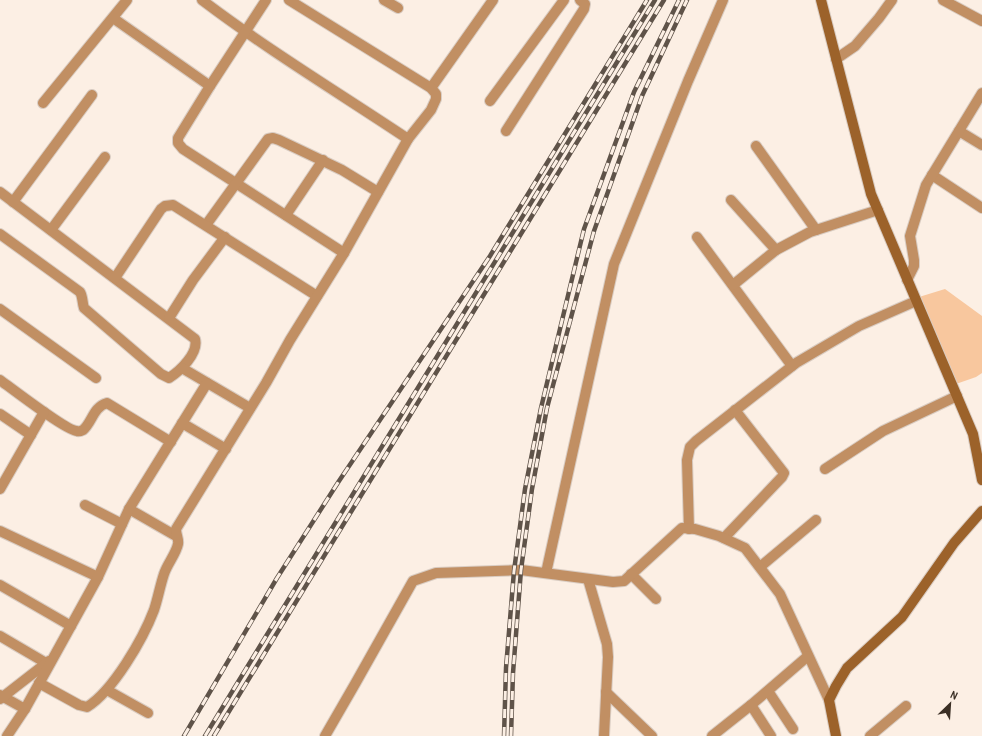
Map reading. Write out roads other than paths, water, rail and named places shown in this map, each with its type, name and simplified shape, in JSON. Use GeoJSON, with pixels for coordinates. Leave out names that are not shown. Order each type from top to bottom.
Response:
{"type":"FeatureCollection","features":[{"type":"Feature","properties":{"kind":"street"},"geometry":{"type":"LineString","coordinates":[[43,103],[127,0]]}},
{"type":"Feature","properties":{"kind":"street"},"geometry":{"type":"LineString","coordinates":[[202,0],[245,32],[408,139]]}},
{"type":"Feature","properties":{"kind":"street"},"geometry":{"type":"LineString","coordinates":[[266,0],[210,86],[178,138],[178,143],[183,149],[344,253]]}},
{"type":"Feature","properties":{"kind":"street"},"geometry":{"type":"LineString","coordinates":[[39,683],[79,705],[87,707],[95,702],[107,690],[138,644],[147,626],[164,574],[177,549],[178,541],[176,529],[344,253],[408,139],[431,110],[436,99],[436,94],[431,88],[289,0]]}},
{"type":"Feature","properties":{"kind":"street"},"geometry":{"type":"LineString","coordinates":[[384,0],[398,8]]}},
{"type":"Feature","properties":{"kind":"street"},"geometry":{"type":"LineString","coordinates":[[431,88],[493,0]]}},
{"type":"Feature","properties":{"kind":"street"},"geometry":{"type":"LineString","coordinates":[[490,101],[564,0]]}},
{"type":"Feature","properties":{"kind":"street"},"geometry":{"type":"LineString","coordinates":[[506,131],[584,9],[585,4],[580,0]]}},
{"type":"Feature","properties":{"kind":"street"},"geometry":{"type":"LineString","coordinates":[[546,574],[614,264],[688,81],[723,0]]}},
{"type":"Feature","properties":{"kind":"street"},"geometry":{"type":"LineString","coordinates":[[821,0],[871,194],[973,434],[982,480]]}},
{"type":"Feature","properties":{"kind":"street"},"geometry":{"type":"LineString","coordinates":[[836,59],[855,46],[880,18],[892,0]]}},
{"type":"Feature","properties":{"kind":"street"},"geometry":{"type":"LineString","coordinates":[[943,0],[982,21]]}},
{"type":"Feature","properties":{"kind":"street"},"geometry":{"type":"LineString","coordinates":[[113,18],[210,86]]}},
{"type":"Feature","properties":{"kind":"street"},"geometry":{"type":"LineString","coordinates":[[13,202],[92,94]]}},
{"type":"Feature","properties":{"kind":"street"},"geometry":{"type":"LineString","coordinates":[[907,280],[914,266],[910,236],[926,185],[982,94]]}},
{"type":"Feature","properties":{"kind":"street"},"geometry":{"type":"LineString","coordinates":[[959,131],[982,145]]}},
{"type":"Feature","properties":{"kind":"street"},"geometry":{"type":"LineString","coordinates":[[206,225],[268,139],[273,138],[323,160],[378,192]]}},
{"type":"Feature","properties":{"kind":"street"},"geometry":{"type":"LineString","coordinates":[[756,146],[816,230]]}},
{"type":"Feature","properties":{"kind":"street"},"geometry":{"type":"LineString","coordinates":[[51,230],[105,157]]}},
{"type":"Feature","properties":{"kind":"street"},"geometry":{"type":"LineString","coordinates":[[286,215],[323,160]]}},
{"type":"Feature","properties":{"kind":"street"},"geometry":{"type":"LineString","coordinates":[[932,175],[982,208]]}},
{"type":"Feature","properties":{"kind":"street"},"geometry":{"type":"LineString","coordinates":[[0,192],[195,339],[195,350],[182,368],[169,378],[161,374],[84,308],[82,302],[83,296],[80,292],[0,234]]}},
{"type":"Feature","properties":{"kind":"street"},"geometry":{"type":"LineString","coordinates":[[731,200],[776,250]]}},
{"type":"Feature","properties":{"kind":"street"},"geometry":{"type":"LineString","coordinates":[[115,278],[161,209],[165,206],[173,205],[317,296]]}},
{"type":"Feature","properties":{"kind":"street"},"geometry":{"type":"LineString","coordinates":[[733,285],[776,250],[810,232],[878,210]]}},
{"type":"Feature","properties":{"kind":"street"},"geometry":{"type":"LineString","coordinates":[[169,318],[193,280],[225,237]]}},
{"type":"Feature","properties":{"kind":"street"},"geometry":{"type":"LineString","coordinates":[[697,237],[792,366]]}},
{"type":"Feature","properties":{"kind":"street"},"geometry":{"type":"LineString","coordinates":[[689,529],[687,460],[690,447],[792,366],[812,353],[859,326],[916,301]]}},
{"type":"Feature","properties":{"kind":"street"},"geometry":{"type":"LineString","coordinates":[[0,309],[96,378]]}},
{"type":"Feature","properties":{"kind":"street"},"geometry":{"type":"LineString","coordinates":[[182,368],[250,408]]}},
{"type":"Feature","properties":{"kind":"street"},"geometry":{"type":"LineString","coordinates":[[0,380],[44,412],[77,432],[83,430],[101,405],[107,403],[171,442]]}},
{"type":"Feature","properties":{"kind":"street"},"geometry":{"type":"LineString","coordinates":[[7,736],[25,709],[49,661],[71,626],[98,577],[129,509],[207,383]]}},
{"type":"Feature","properties":{"kind":"street"},"geometry":{"type":"LineString","coordinates":[[825,469],[883,431],[957,396]]}},
{"type":"Feature","properties":{"kind":"street"},"geometry":{"type":"LineString","coordinates":[[724,538],[782,477],[784,473],[735,410]]}},
{"type":"Feature","properties":{"kind":"street"},"geometry":{"type":"LineString","coordinates":[[0,489],[3,478],[44,412]]}},
{"type":"Feature","properties":{"kind":"street"},"geometry":{"type":"LineString","coordinates":[[0,414],[31,435]]}},
{"type":"Feature","properties":{"kind":"street"},"geometry":{"type":"LineString","coordinates":[[182,423],[226,449]]}},
{"type":"Feature","properties":{"kind":"street"},"geometry":{"type":"LineString","coordinates":[[85,505],[122,524]]}},
{"type":"Feature","properties":{"kind":"street"},"geometry":{"type":"LineString","coordinates":[[129,509],[176,536]]}},
{"type":"Feature","properties":{"kind":"street"},"geometry":{"type":"LineString","coordinates":[[829,700],[847,668],[902,617],[954,543],[982,511]]}},
{"type":"Feature","properties":{"kind":"street"},"geometry":{"type":"LineString","coordinates":[[760,567],[816,520]]}},
{"type":"Feature","properties":{"kind":"street"},"geometry":{"type":"LineString","coordinates":[[325,736],[413,581],[436,573],[521,570],[613,582],[624,581],[682,528],[695,529],[724,538],[745,548],[780,594],[829,700],[836,736]]}},
{"type":"Feature","properties":{"kind":"street"},"geometry":{"type":"LineString","coordinates":[[0,531],[98,577]]}},
{"type":"Feature","properties":{"kind":"street"},"geometry":{"type":"LineString","coordinates":[[631,574],[656,599]]}},
{"type":"Feature","properties":{"kind":"street"},"geometry":{"type":"LineString","coordinates":[[588,579],[607,644],[608,657],[604,736]]}},
{"type":"Feature","properties":{"kind":"street"},"geometry":{"type":"LineString","coordinates":[[0,585],[71,626]]}},
{"type":"Feature","properties":{"kind":"street"},"geometry":{"type":"LineString","coordinates":[[0,636],[49,661]]}},
{"type":"Feature","properties":{"kind":"street"},"geometry":{"type":"LineString","coordinates":[[712,736],[768,691],[808,656]]}},
{"type":"Feature","properties":{"kind":"street"},"geometry":{"type":"LineString","coordinates":[[25,709],[1,697],[49,661]]}},
{"type":"Feature","properties":{"kind":"street"},"geometry":{"type":"LineString","coordinates":[[107,690],[148,713]]}},
{"type":"Feature","properties":{"kind":"street"},"geometry":{"type":"LineString","coordinates":[[768,691],[793,729]]}},
{"type":"Feature","properties":{"kind":"street"},"geometry":{"type":"LineString","coordinates":[[606,692],[652,736]]}},
{"type":"Feature","properties":{"kind":"street"},"geometry":{"type":"LineString","coordinates":[[751,705],[771,736]]}},
{"type":"Feature","properties":{"kind":"street"},"geometry":{"type":"LineString","coordinates":[[870,736],[906,706]]}},
{"type":"Feature","properties":{"kind":"railway"},"geometry":{"type":"LineString","coordinates":[[184,736],[277,578],[339,481],[490,256],[647,0]]}},
{"type":"Feature","properties":{"kind":"railway"},"geometry":{"type":"LineString","coordinates":[[205,736],[655,0]]}},
{"type":"Feature","properties":{"kind":"railway"},"geometry":{"type":"LineString","coordinates":[[214,736],[664,0]]}},
{"type":"Feature","properties":{"kind":"railway"},"geometry":{"type":"LineString","coordinates":[[504,736],[506,668],[514,571],[525,489],[541,408],[584,229],[634,92],[679,0]]}},
{"type":"Feature","properties":{"kind":"railway"},"geometry":{"type":"LineString","coordinates":[[511,736],[513,673],[521,570],[532,489],[547,408],[594,231],[642,96],[687,0]]}}]}
